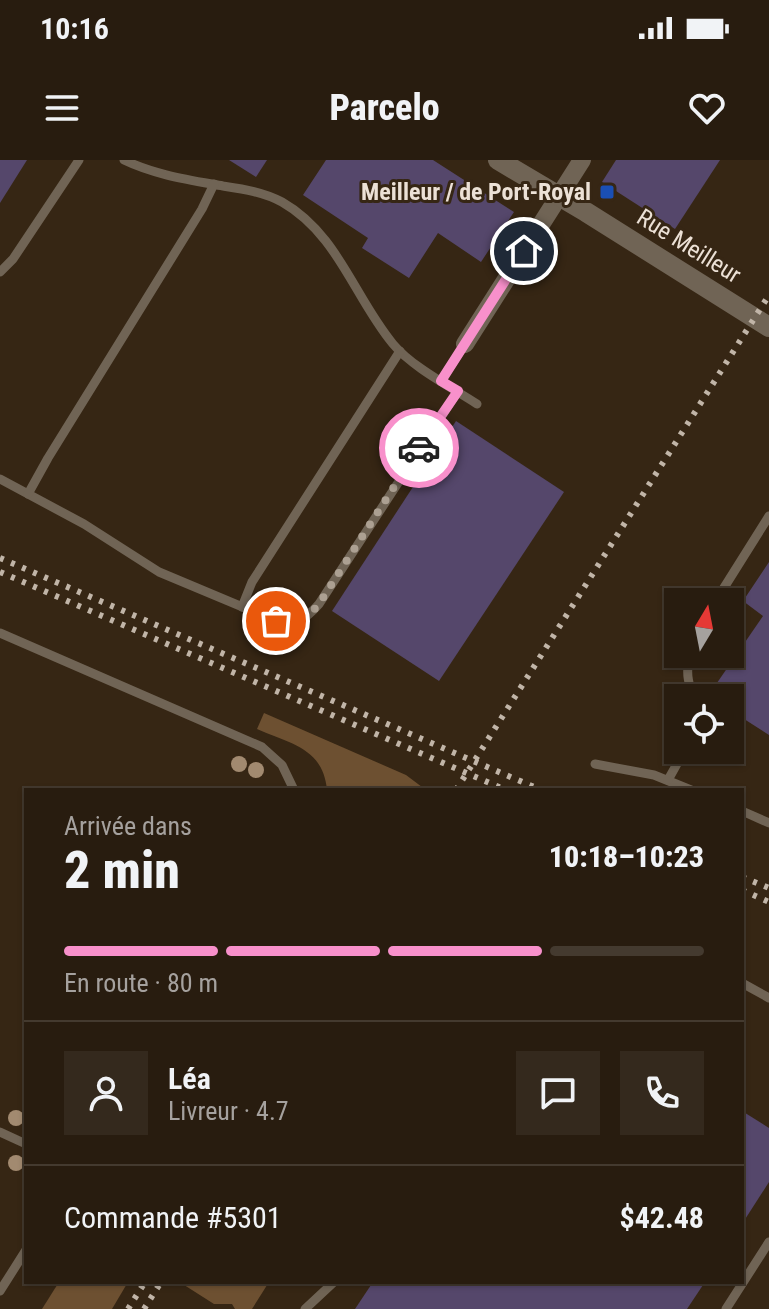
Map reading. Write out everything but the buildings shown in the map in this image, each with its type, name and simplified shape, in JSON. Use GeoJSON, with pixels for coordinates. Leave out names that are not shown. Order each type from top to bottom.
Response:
{"type":"FeatureCollection","features":[{"type":"Feature","properties":{"kind":"street","name":"Rue Meilleur"},"geometry":{"type":"LineString","coordinates":[[498,160],[769,327]]}},
{"type":"Feature","properties":{"kind":"street"},"geometry":{"type":"LineString","coordinates":[[465,344],[582,160]]}},
{"type":"Feature","properties":{"kind":"lane"},"geometry":{"type":"LineString","coordinates":[[0,272],[13,259],[79,160]]}},
{"type":"Feature","properties":{"kind":"lane"},"geometry":{"type":"LineString","coordinates":[[124,160],[175,177],[251,191],[274,198],[292,209],[318,230],[379,326],[400,351],[477,404]]}},
{"type":"Feature","properties":{"kind":"lane"},"geometry":{"type":"LineString","coordinates":[[28,494],[202,209],[214,184]]}},
{"type":"Feature","properties":{"kind":"lane"},"geometry":{"type":"LineString","coordinates":[[441,381],[465,344]]}},
{"type":"Feature","properties":{"kind":"lane"},"geometry":{"type":"LineString","coordinates":[[242,607],[252,582],[400,351]]}},
{"type":"Feature","properties":{"kind":"lane"},"geometry":{"type":"LineString","coordinates":[[0,479],[84,524],[159,572],[285,623],[301,621],[319,604],[458,391]]}},
{"type":"Feature","properties":{"kind":"lane"},"geometry":{"type":"LineString","coordinates":[[724,588],[769,516]]}},
{"type":"Feature","properties":{"kind":"lane"},"geometry":{"type":"LineString","coordinates":[[0,633],[262,747],[282,765],[293,788]]}},
{"type":"Feature","properties":{"kind":"lane"},"geometry":{"type":"LineString","coordinates":[[595,764],[654,775],[686,788]]}},
{"type":"Feature","properties":{"kind":"lane"},"geometry":{"type":"LineString","coordinates":[[668,780],[676,764]]}},
{"type":"Feature","properties":{"kind":"lane"},"geometry":{"type":"LineString","coordinates":[[744,812],[769,823]]}},
{"type":"Feature","properties":{"kind":"lane"},"geometry":{"type":"LineString","coordinates":[[744,984],[769,998]]}},
{"type":"Feature","properties":{"kind":"lane"},"geometry":{"type":"LineString","coordinates":[[0,1132],[24,1143]]}},
{"type":"Feature","properties":{"kind":"lane"},"geometry":{"type":"LineString","coordinates":[[744,1281],[769,1242]]}},
{"type":"Feature","properties":{"kind":"lane"},"geometry":{"type":"LineString","coordinates":[[0,1291],[24,1256]]}},
{"type":"Feature","properties":{"kind":"lane"},"geometry":{"type":"LineString","coordinates":[[305,1309],[332,1284]]}},
{"type":"Feature","properties":{"kind":"lane"},"geometry":{"type":"LineString","coordinates":[[726,1309],[742,1284]]}},
{"type":"Feature","properties":{"kind":"shaded area"},"geometry":{"type":"Polygon","coordinates":[[[264,713],[406,775],[423,788],[327,788],[319,765],[312,756],[257,729],[264,713]]]}},
{"type":"Feature","properties":{"kind":"shaded area"},"geometry":{"type":"Polygon","coordinates":[[[58,1284],[127,1284],[112,1309],[42,1309],[58,1284]]]}},
{"type":"Feature","properties":{"kind":"shaded area"},"geometry":{"type":"Polygon","coordinates":[[[183,1284],[268,1284],[252,1309],[214,1304],[183,1284]]]}},
{"type":"Feature","properties":{"kind":"railway"},"geometry":{"type":"LineString","coordinates":[[457,788],[769,295]]}},
{"type":"Feature","properties":{"kind":"railway"},"geometry":{"type":"LineString","coordinates":[[0,558],[536,788]]}},
{"type":"Feature","properties":{"kind":"railway"},"geometry":{"type":"LineString","coordinates":[[0,572],[501,788]]}},
{"type":"Feature","properties":{"kind":"railway"},"geometry":{"type":"LineString","coordinates":[[744,878],[769,888]]}},
{"type":"Feature","properties":{"kind":"railway"},"geometry":{"type":"LineString","coordinates":[[744,891],[769,902]]}},
{"type":"Feature","properties":{"kind":"railway"},"geometry":{"type":"LineString","coordinates":[[128,1309],[144,1284]]}},
{"type":"Feature","properties":{"kind":"railway"},"geometry":{"type":"LineString","coordinates":[[144,1309],[160,1284]]}},
{"type":"Feature","properties":{"kind":"way so far"},"geometry":{"type":"LineString","coordinates":[[276,621],[301,621],[319,604],[419,448]]}},
{"type":"Feature","properties":{"kind":"place","name":"Meilleur / de Port-Royal"},"geometry":{"type":"Point","coordinates":[607,192]}},
{"type":"Feature","properties":{"kind":"route"},"geometry":{"type":"LineString","coordinates":[[419,448],[458,391],[441,381],[524,251]]}}]}
